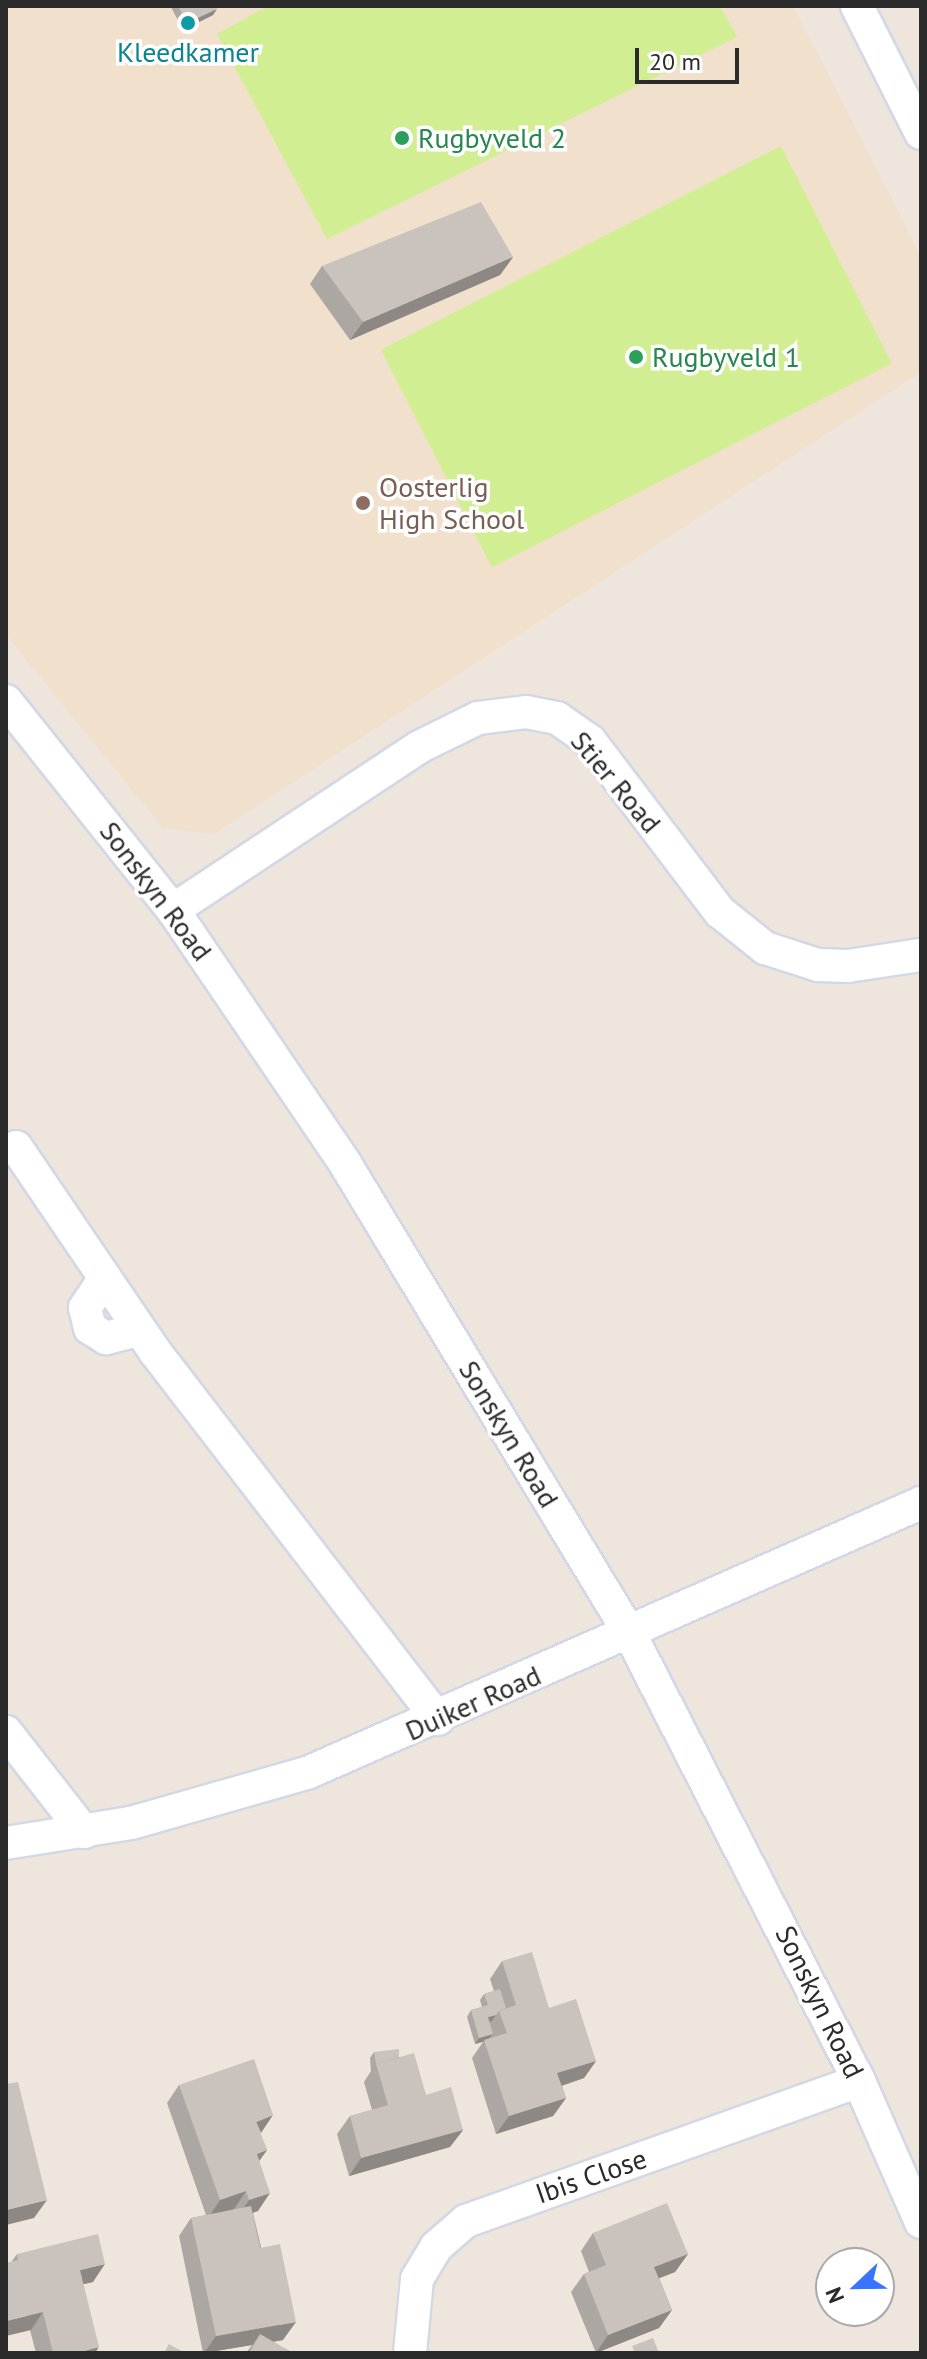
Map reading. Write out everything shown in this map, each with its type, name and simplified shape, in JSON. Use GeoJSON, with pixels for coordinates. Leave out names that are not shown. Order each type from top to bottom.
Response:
{"type":"FeatureCollection","features":[{"type":"Feature","properties":{"kind":"street"},"geometry":{"type":"LineString","coordinates":[[857,6],[921,133]]}},
{"type":"Feature","properties":{"kind":"street","name":"Sonskyn Road"},"geometry":{"type":"LineString","coordinates":[[6,701],[173,910],[346,1165],[630,1634],[859,2081],[921,2222]]}},
{"type":"Feature","properties":{"kind":"street","name":"Stier Road"},"geometry":{"type":"LineString","coordinates":[[173,910],[419,747],[478,718],[526,712],[557,718],[590,741],[720,912],[765,948],[818,965],[848,966],[921,955]]}},
{"type":"Feature","properties":{"kind":"street"},"geometry":{"type":"LineString","coordinates":[[16,1147],[105,1278],[85,1308],[90,1328],[106,1338],[139,1330],[438,1719]]}},
{"type":"Feature","properties":{"kind":"street","name":"Duiker Road"},"geometry":{"type":"LineString","coordinates":[[6,1843],[84,1832],[307,1773],[438,1719],[921,1503]]}},
{"type":"Feature","properties":{"kind":"street"},"geometry":{"type":"LineString","coordinates":[[6,1732],[84,1832]]}},
{"type":"Feature","properties":{"kind":"street","name":"Ibis Close"},"geometry":{"type":"LineString","coordinates":[[410,2353],[417,2279],[436,2247],[466,2221],[859,2081]]}},
{"type":"Feature","properties":{"kind":"shaded area","name":"Oosterlig High School"},"geometry":{"type":"Polygon","coordinates":[[[6,6],[793,6],[921,256],[921,372],[214,834],[163,828],[6,635],[6,6]]]}},
{"type":"Feature","properties":{"kind":"green space","name":"Rugbyveld 2"},"geometry":{"type":"Polygon","coordinates":[[[268,6],[720,6],[737,37],[327,239],[217,34],[268,6]]]}},
{"type":"Feature","properties":{"kind":"green space","name":"Rugbyveld 1"},"geometry":{"type":"Polygon","coordinates":[[[781,146],[892,363],[492,567],[381,350],[781,146]]]}},
{"type":"Feature","properties":{"kind":"building"},"geometry":{"type":"Polygon","coordinates":[[[178,6],[216,6],[217,9],[187,23],[178,6]]]}},
{"type":"Feature","properties":{"kind":"building"},"geometry":{"type":"Polygon","coordinates":[[[481,202],[513,257],[363,322],[322,266],[481,202]]]}},
{"type":"Feature","properties":{"kind":"building"},"geometry":{"type":"Polygon","coordinates":[[[532,1952],[549,2008],[576,1999],[596,2061],[557,2073],[566,2098],[509,2116],[484,2040],[507,2033],[499,2011],[516,2005],[502,1961],[532,1952]]]}},
{"type":"Feature","properties":{"kind":"building"},"geometry":{"type":"Polygon","coordinates":[[[500,1989],[506,2008],[488,2017],[493,2034],[479,2038],[471,2010],[488,2005],[484,1994],[500,1989]]]}},
{"type":"Feature","properties":{"kind":"building"},"geometry":{"type":"Polygon","coordinates":[[[399,2049],[399,2057],[376,2064],[374,2052],[399,2049]]]}},
{"type":"Feature","properties":{"kind":"building"},"geometry":{"type":"Polygon","coordinates":[[[414,2053],[426,2095],[451,2087],[463,2130],[361,2158],[350,2116],[388,2105],[376,2064],[414,2053]]]}},
{"type":"Feature","properties":{"kind":"building"},"geometry":{"type":"Polygon","coordinates":[[[254,2059],[273,2115],[256,2122],[267,2150],[257,2154],[270,2193],[249,2200],[246,2191],[220,2200],[179,2085],[254,2059]]]}},
{"type":"Feature","properties":{"kind":"building"},"geometry":{"type":"Polygon","coordinates":[[[18,2082],[47,2200],[6,2210],[6,2084],[18,2082]]]}},
{"type":"Feature","properties":{"kind":"building"},"geometry":{"type":"Polygon","coordinates":[[[667,2203],[688,2254],[654,2267],[672,2310],[608,2335],[584,2274],[606,2265],[593,2233],[667,2203]]]}},
{"type":"Feature","properties":{"kind":"building"},"geometry":{"type":"Polygon","coordinates":[[[251,2206],[260,2248],[280,2244],[296,2322],[216,2336],[191,2218],[251,2206]]]}},
{"type":"Feature","properties":{"kind":"building"},"geometry":{"type":"Polygon","coordinates":[[[98,2234],[105,2264],[80,2270],[99,2347],[77,2353],[53,2353],[43,2312],[6,2321],[6,2263],[18,2260],[17,2254],[98,2234]]]}},
{"type":"Feature","properties":{"kind":"building"},"geometry":{"type":"Polygon","coordinates":[[[260,2334],[293,2353],[249,2353],[260,2334]]]}},
{"type":"Feature","properties":{"kind":"building"},"geometry":{"type":"Polygon","coordinates":[[[653,2338],[659,2353],[635,2353],[632,2346],[653,2338]]]}},
{"type":"Feature","properties":{"kind":"building"},"geometry":{"type":"Polygon","coordinates":[[[169,2344],[185,2353],[164,2353],[169,2344]]]}},
{"type":"Feature","properties":{"kind":"place","name":"Kleedkamer"},"geometry":{"type":"Point","coordinates":[188,23]}},
{"type":"Feature","properties":{"kind":"place","name":"Rugbyveld 2"},"geometry":{"type":"Point","coordinates":[402,138]}},
{"type":"Feature","properties":{"kind":"place","name":"Rugbyveld 1"},"geometry":{"type":"Point","coordinates":[636,357]}},
{"type":"Feature","properties":{"kind":"place","name":"Oosterlig High School"},"geometry":{"type":"Point","coordinates":[363,503]}}]}
